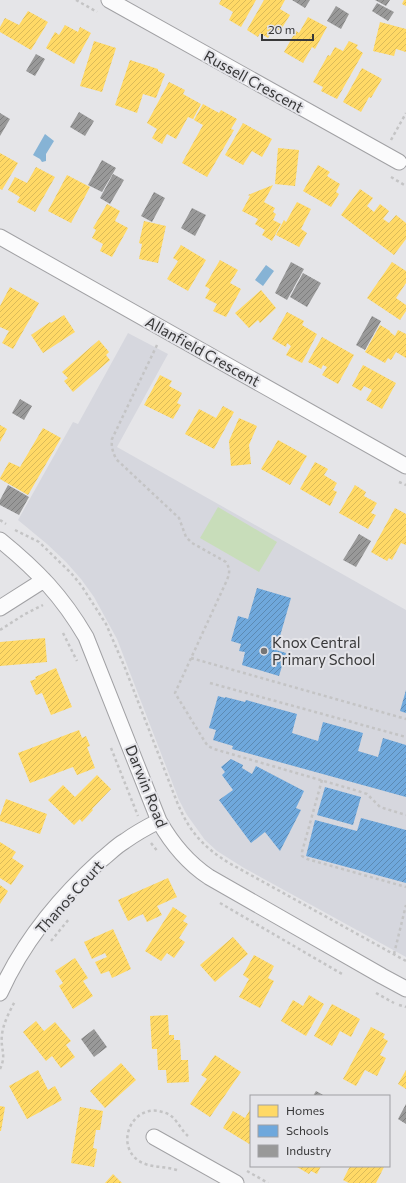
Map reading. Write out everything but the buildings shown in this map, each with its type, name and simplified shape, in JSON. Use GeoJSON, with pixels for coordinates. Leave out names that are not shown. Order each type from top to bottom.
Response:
{"type":"FeatureCollection","features":[{"type":"Feature","properties":{"kind":"street","name":"Russell Crescent"},"geometry":{"type":"LineString","coordinates":[[109,0],[404,159]]}},
{"type":"Feature","properties":{"kind":"street","name":"Allanfield Crescent"},"geometry":{"type":"LineString","coordinates":[[0,237],[406,466]]}},
{"type":"Feature","properties":{"kind":"street","name":"Darwin Road"},"geometry":{"type":"LineString","coordinates":[[0,540],[25,561],[44,580],[69,610],[86,637],[159,821],[167,835],[184,857],[209,878],[406,989]]}},
{"type":"Feature","properties":{"kind":"street"},"geometry":{"type":"LineString","coordinates":[[0,608],[44,580]]}},
{"type":"Feature","properties":{"kind":"street","name":"Thanos Court"},"geometry":{"type":"LineString","coordinates":[[0,993],[18,959],[35,933],[55,907],[76,885],[123,842],[159,821]]}},
{"type":"Feature","properties":{"kind":"street"},"geometry":{"type":"LineString","coordinates":[[154,1137],[236,1183]]}},
{"type":"Feature","properties":{"kind":"path"},"geometry":{"type":"LineString","coordinates":[[391,140],[406,113]]}},
{"type":"Feature","properties":{"kind":"path"},"geometry":{"type":"LineString","coordinates":[[157,345],[112,439],[111,445],[113,452],[116,459],[179,518],[186,537],[226,562],[229,568],[228,580],[175,693],[184,710],[208,746],[214,749],[366,794],[380,806],[406,815]]}},
{"type":"Feature","properties":{"kind":"path"},"geometry":{"type":"LineString","coordinates":[[0,520],[39,542],[49,551],[81,584],[106,624],[182,814],[198,838],[212,852],[406,961]]}},
{"type":"Feature","properties":{"kind":"path"},"geometry":{"type":"LineString","coordinates":[[0,630],[25,614],[43,605],[48,610]]}},
{"type":"Feature","properties":{"kind":"path"},"geometry":{"type":"LineString","coordinates":[[60,628],[79,667]]}},
{"type":"Feature","properties":{"kind":"path"},"geometry":{"type":"LineString","coordinates":[[191,658],[406,719]]}},
{"type":"Feature","properties":{"kind":"path"},"geometry":{"type":"LineString","coordinates":[[210,683],[406,737]]}},
{"type":"Feature","properties":{"kind":"path"},"geometry":{"type":"LineString","coordinates":[[111,747],[136,813]]}},
{"type":"Feature","properties":{"kind":"path"},"geometry":{"type":"LineString","coordinates":[[322,780],[302,856],[307,859],[406,887]]}},
{"type":"Feature","properties":{"kind":"path"},"geometry":{"type":"LineString","coordinates":[[145,848],[151,843]]}},
{"type":"Feature","properties":{"kind":"path"},"geometry":{"type":"LineString","coordinates":[[394,954],[406,905]]}},
{"type":"Feature","properties":{"kind":"path"},"geometry":{"type":"LineString","coordinates":[[47,947],[71,916]]}},
{"type":"Feature","properties":{"kind":"path"},"geometry":{"type":"LineString","coordinates":[[0,1069],[4,1056],[1,1037],[2,1029],[17,998]]}},
{"type":"Feature","properties":{"kind":"shaded area","name":"Knox Central Primary School"},"geometry":{"type":"Polygon","coordinates":[[[128,333],[168,354],[117,447],[406,610],[406,957],[244,868],[217,851],[205,840],[187,815],[179,800],[117,639],[94,597],[66,562],[18,520],[73,422],[78,424],[128,333]]]}},
{"type":"Feature","properties":{"kind":"green space"},"geometry":{"type":"Polygon","coordinates":[[[218,507],[277,542],[259,572],[200,538],[218,507]]]}},
{"type":"Feature","properties":{"kind":"water"},"geometry":{"type":"Polygon","coordinates":[[[45,134],[54,141],[46,154],[46,161],[42,162],[33,155],[45,134]]]}},
{"type":"Feature","properties":{"kind":"water"},"geometry":{"type":"Polygon","coordinates":[[[266,265],[274,271],[263,286],[255,280],[266,265]]]}},
{"type":"Feature","properties":{"kind":"place","name":"Knox Central Primary School"},"geometry":{"type":"Point","coordinates":[264,651]}}]}
